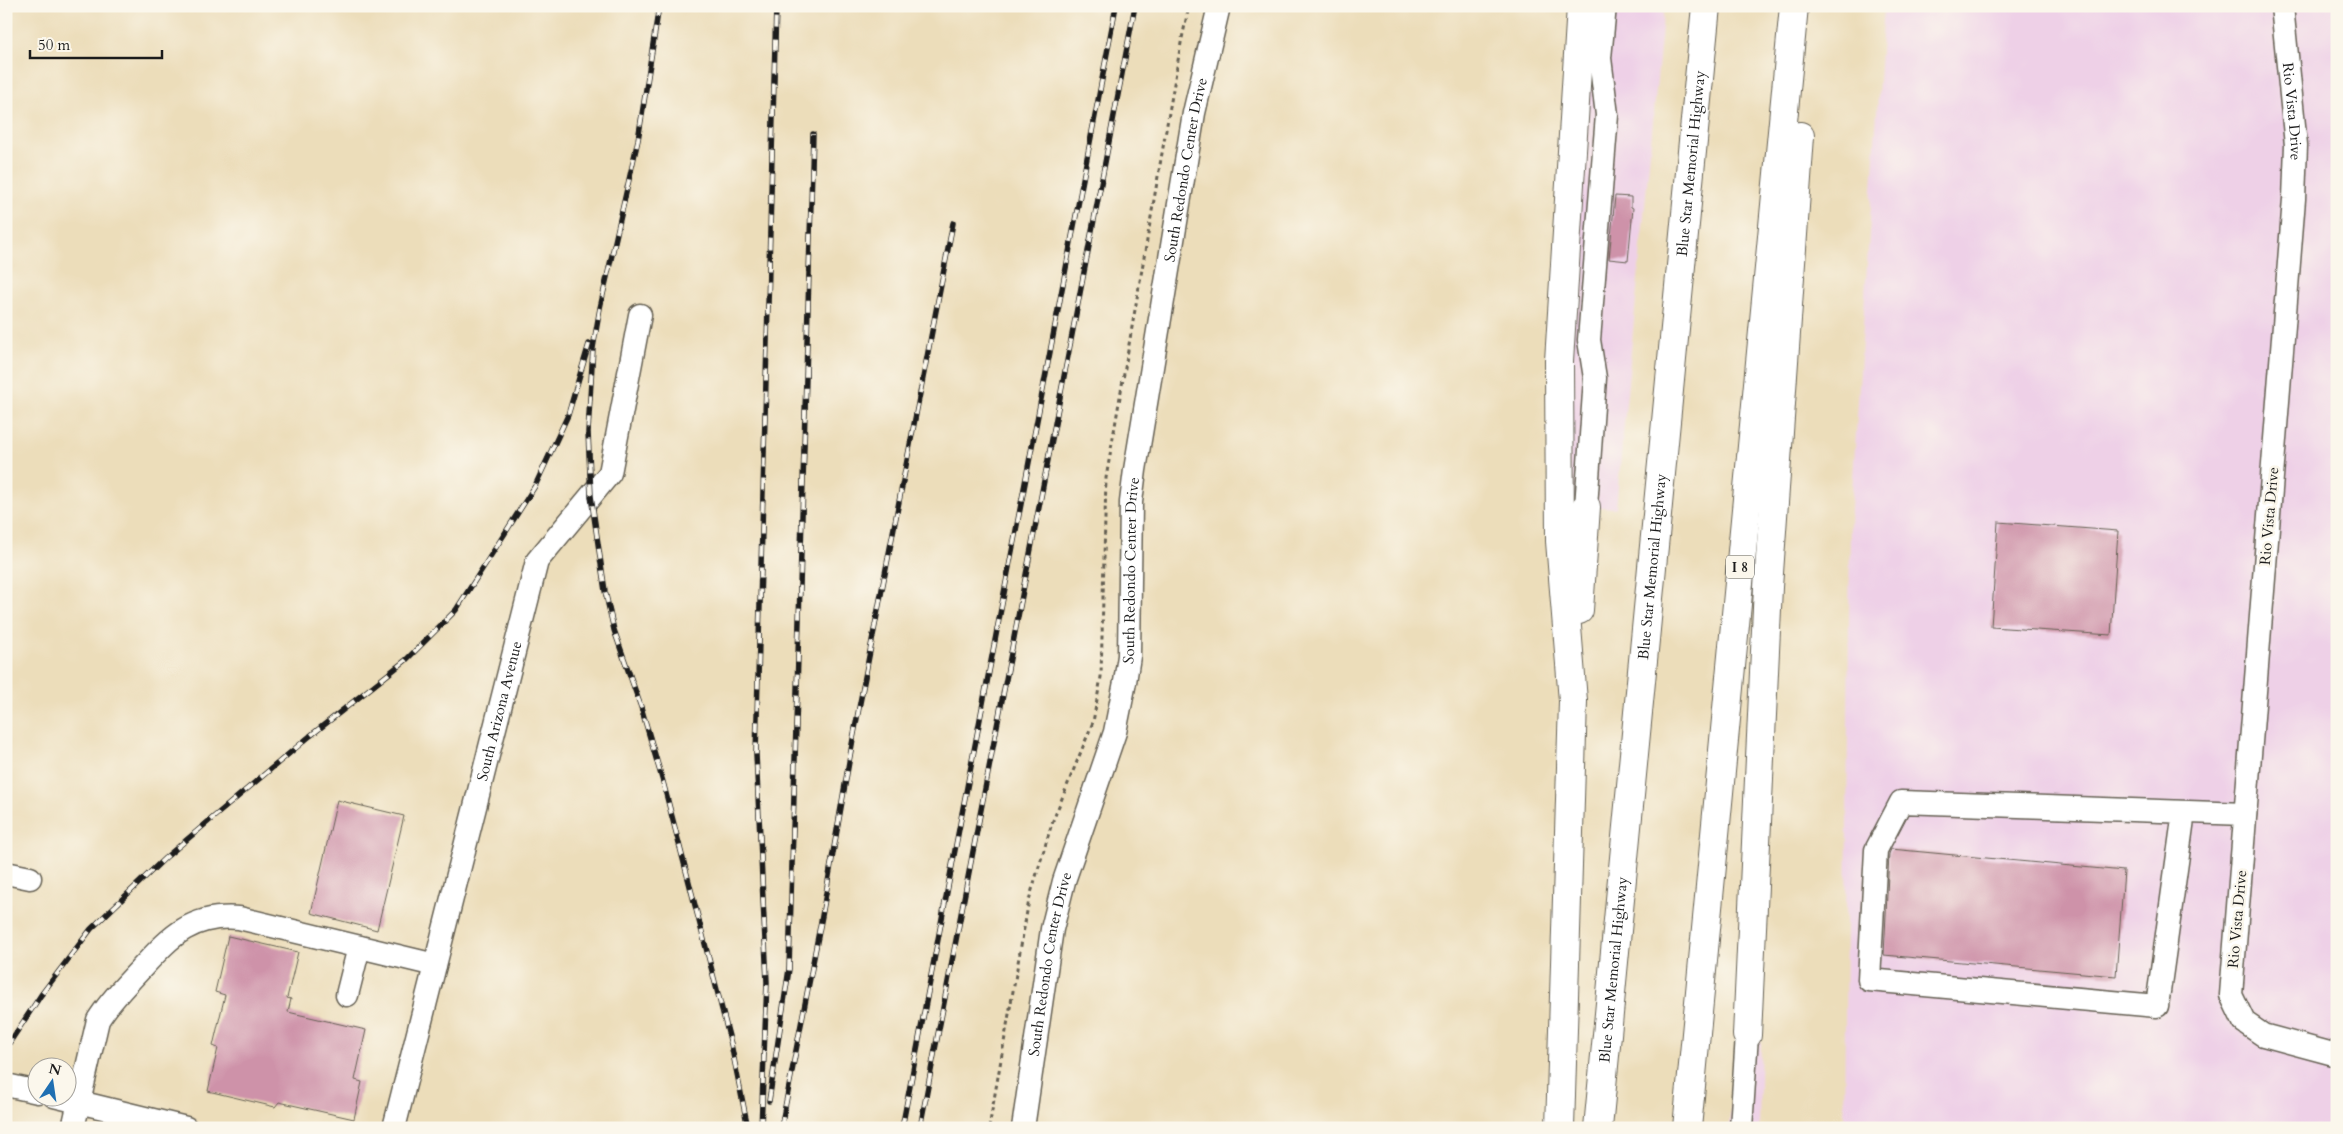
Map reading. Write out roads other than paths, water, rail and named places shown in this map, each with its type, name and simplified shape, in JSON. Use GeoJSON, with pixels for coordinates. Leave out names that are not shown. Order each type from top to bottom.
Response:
{"type":"FeatureCollection","features":[{"type":"Feature","properties":{"kind":"highway"},"geometry":{"type":"LineString","coordinates":[[1573,701],[1560,541],[1559,361],[1581,6]]}},
{"type":"Feature","properties":{"kind":"highway","name":"Blue Star Memorial Highway"},"geometry":{"type":"LineString","coordinates":[[1598,1128],[1706,6]]}},
{"type":"Feature","properties":{"kind":"highway","name":"I 8"},"geometry":{"type":"LineString","coordinates":[[1686,1128],[1794,6]]}},
{"type":"Feature","properties":{"kind":"highway"},"geometry":{"type":"LineString","coordinates":[[1747,1035],[1768,587],[1802,120],[1799,6]]}},
{"type":"Feature","properties":{"kind":"highway"},"geometry":{"type":"LineString","coordinates":[[1560,1128],[1573,701],[1586,507]]}},
{"type":"Feature","properties":{"kind":"street","name":"South Redondo Center Drive"},"geometry":{"type":"LineString","coordinates":[[1023,1128],[1052,929],[1064,881],[1115,732],[1126,682],[1129,656],[1132,502],[1135,470],[1194,113],[1219,6]]}},
{"type":"Feature","properties":{"kind":"street"},"geometry":{"type":"LineString","coordinates":[[1586,507],[1595,378],[1588,340],[1606,115],[1600,58],[1605,6]]}},
{"type":"Feature","properties":{"kind":"street","name":"Rio Vista Drive"},"geometry":{"type":"LineString","coordinates":[[2282,6],[2296,145],[2294,199],[2231,995],[2244,1022],[2263,1035],[2337,1054]]}},
{"type":"Feature","properties":{"kind":"street","name":"South Arizona Avenue"},"geometry":{"type":"LineString","coordinates":[[394,1128],[537,562],[610,473],[640,315]]}},
{"type":"Feature","properties":{"kind":"street"},"geometry":{"type":"LineString","coordinates":[[2184,812],[2157,1006],[1869,980],[1876,850],[1901,802],[2245,814]]}},
{"type":"Feature","properties":{"kind":"street"},"geometry":{"type":"LineString","coordinates":[[6,873],[30,878]]}},
{"type":"Feature","properties":{"kind":"street"},"geometry":{"type":"LineString","coordinates":[[73,1128],[98,1020],[107,1004],[171,936],[192,924],[218,916],[239,918],[435,965]]}},
{"type":"Feature","properties":{"kind":"street"},"geometry":{"type":"LineString","coordinates":[[347,995],[359,947]]}},
{"type":"Feature","properties":{"kind":"street"},"geometry":{"type":"LineString","coordinates":[[1741,1128],[1747,1035]]}},
{"type":"Feature","properties":{"kind":"street"},"geometry":{"type":"LineString","coordinates":[[6,1084],[28,1090]]}},
{"type":"Feature","properties":{"kind":"street"},"geometry":{"type":"LineString","coordinates":[[79,1103],[186,1128]]}},
{"type":"Feature","properties":{"kind":"railway"},"geometry":{"type":"LineString","coordinates":[[659,6],[638,140],[600,308],[593,348],[588,432],[591,496],[605,591],[614,630],[641,707],[663,782],[731,1044],[748,1128]]}},
{"type":"Feature","properties":{"kind":"railway"},"geometry":{"type":"LineString","coordinates":[[761,1128],[767,982],[756,754],[776,6]]}},
{"type":"Feature","properties":{"kind":"railway"},"geometry":{"type":"LineString","coordinates":[[902,1128],[1116,6]]}},
{"type":"Feature","properties":{"kind":"railway"},"geometry":{"type":"LineString","coordinates":[[920,1128],[1135,6]]}},
{"type":"Feature","properties":{"kind":"railway"},"geometry":{"type":"LineString","coordinates":[[769,1101],[789,969],[813,134]]}},
{"type":"Feature","properties":{"kind":"railway"},"geometry":{"type":"LineString","coordinates":[[781,1128],[822,916],[853,739],[953,223]]}},
{"type":"Feature","properties":{"kind":"railway"},"geometry":{"type":"LineString","coordinates":[[6,1048],[41,995],[91,929],[165,858],[310,736],[406,660],[456,610],[535,486],[568,415],[589,344]]}}]}
